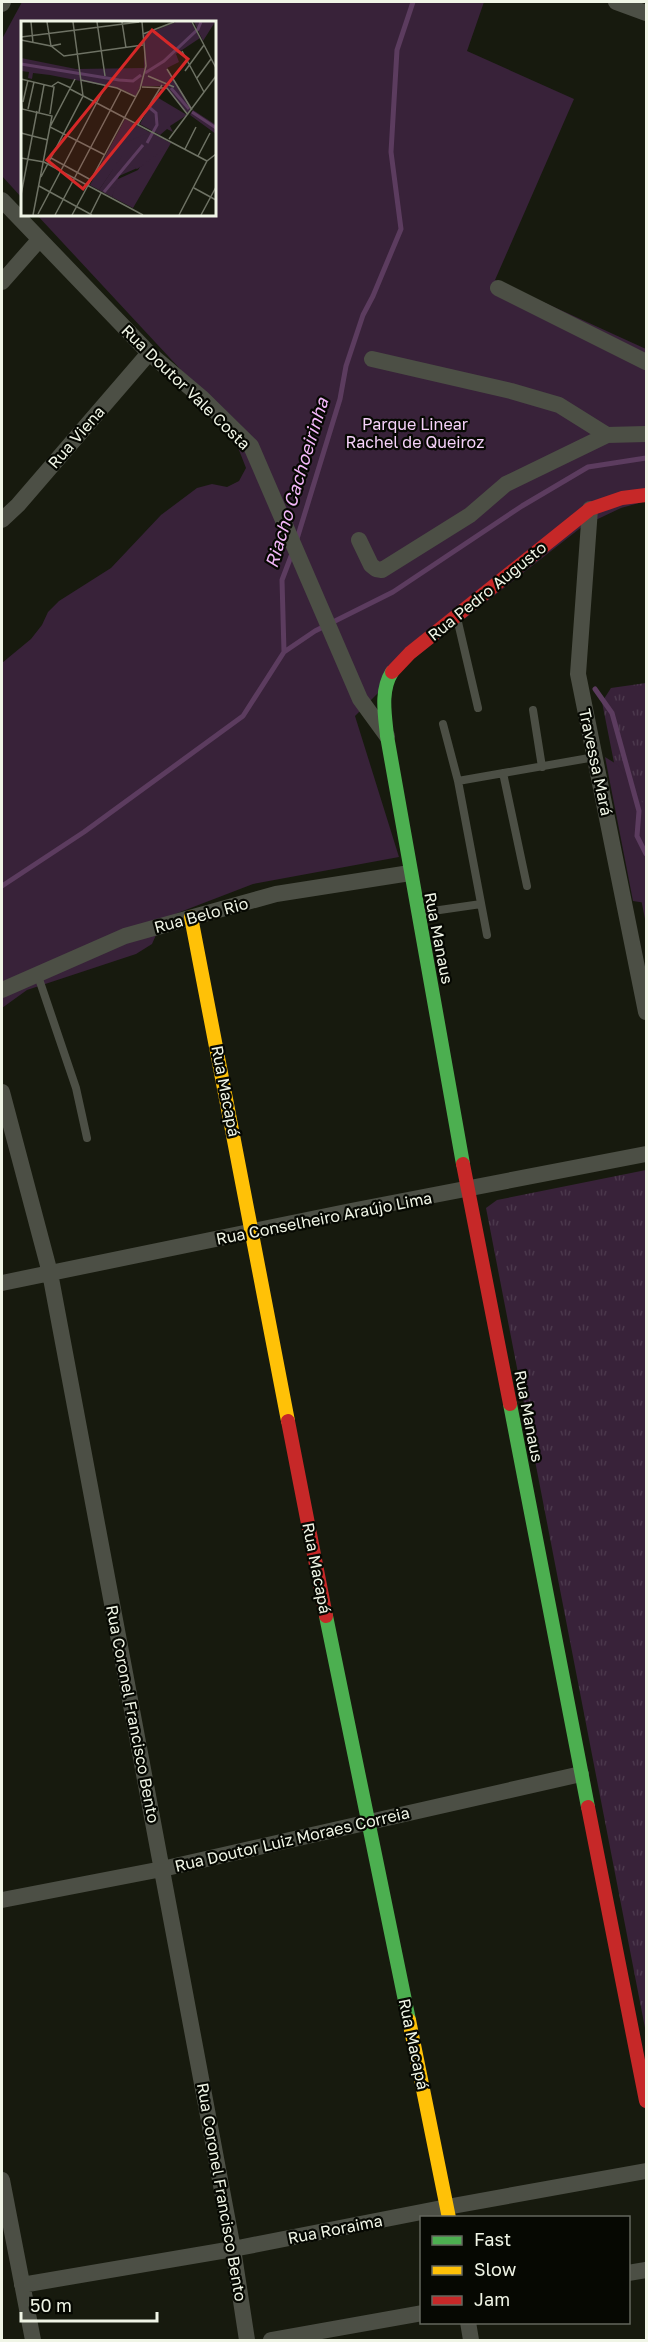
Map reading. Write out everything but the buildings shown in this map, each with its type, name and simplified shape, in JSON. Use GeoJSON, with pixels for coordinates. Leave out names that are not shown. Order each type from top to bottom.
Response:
{"type":"FeatureCollection","features":[{"type":"Feature","properties":{"kind":"street"},"geometry":{"type":"LineString","coordinates":[[616,2],[646,14]]}},
{"type":"Feature","properties":{"kind":"street","name":"Rua Doutor Vale Costa"},"geometry":{"type":"LineString","coordinates":[[2,200],[149,353],[201,397],[251,446],[360,699],[387,736]]}},
{"type":"Feature","properties":{"kind":"street"},"geometry":{"type":"LineString","coordinates":[[2,282],[39,240]]}},
{"type":"Feature","properties":{"kind":"street"},"geometry":{"type":"LineString","coordinates":[[498,288],[646,362]]}},
{"type":"Feature","properties":{"kind":"street","name":"Rua Viena"},"geometry":{"type":"LineString","coordinates":[[2,520],[18,505],[149,353]]}},
{"type":"Feature","properties":{"kind":"street"},"geometry":{"type":"LineString","coordinates":[[372,359],[511,391],[559,405],[607,435]]}},
{"type":"Feature","properties":{"kind":"street"},"geometry":{"type":"LineString","coordinates":[[359,540],[371,565],[382,570],[470,515],[506,484],[607,435],[646,434]]}},
{"type":"Feature","properties":{"kind":"street","name":"Rua Pedro Augusto"},"geometry":{"type":"LineString","coordinates":[[387,736],[384,699],[387,680],[396,666],[590,509],[622,498],[646,495]]}},
{"type":"Feature","properties":{"kind":"street","name":"Travessa Mará"},"geometry":{"type":"LineString","coordinates":[[590,509],[578,674],[646,1012]]}},
{"type":"Feature","properties":{"kind":"street","name":"Rua Manaus"},"geometry":{"type":"LineString","coordinates":[[387,736],[468,1190],[646,2101]]}},
{"type":"Feature","properties":{"kind":"street","name":"Rua Belo Rio"},"geometry":{"type":"LineString","coordinates":[[2,990],[125,936],[191,917],[276,894],[410,873]]}},
{"type":"Feature","properties":{"kind":"street","name":"Rua Macapá"},"geometry":{"type":"LineString","coordinates":[[191,917],[367,1821],[448,2212]]}},
{"type":"Feature","properties":{"kind":"street","name":"Rua Coronel Francisco Bento"},"geometry":{"type":"LineString","coordinates":[[2,1092],[50,1273],[233,2249],[247,2340]]}},
{"type":"Feature","properties":{"kind":"street","name":"Rua Conselheiro Araújo Lima"},"geometry":{"type":"LineString","coordinates":[[2,1283],[646,1154]]}},
{"type":"Feature","properties":{"kind":"street","name":"Rua Doutor Luiz Moraes Correia"},"geometry":{"type":"LineString","coordinates":[[2,1900],[162,1869],[581,1774]]}},
{"type":"Feature","properties":{"kind":"street","name":"Rua Roraima"},"geometry":{"type":"LineString","coordinates":[[425,2216],[646,2171]]}},
{"type":"Feature","properties":{"kind":"street"},"geometry":{"type":"LineString","coordinates":[[2,2180],[33,2340]]}},
{"type":"Feature","properties":{"kind":"street","name":"Rua Roraima"},"geometry":{"type":"LineString","coordinates":[[22,2285],[420,2217]]}},
{"type":"Feature","properties":{"kind":"street"},"geometry":{"type":"LineString","coordinates":[[630,2273],[646,2270]]}},
{"type":"Feature","properties":{"kind":"street"},"geometry":{"type":"LineString","coordinates":[[271,2340],[420,2313]]}},
{"type":"Feature","properties":{"kind":"street"},"geometry":{"type":"LineString","coordinates":[[468,2324],[471,2340]]}},
{"type":"Feature","properties":{"kind":"lane"},"geometry":{"type":"LineString","coordinates":[[457,615],[478,708]]}},
{"type":"Feature","properties":{"kind":"lane"},"geometry":{"type":"LineString","coordinates":[[533,710],[542,766]]}},
{"type":"Feature","properties":{"kind":"lane"},"geometry":{"type":"LineString","coordinates":[[443,724],[458,781],[487,935]]}},
{"type":"Feature","properties":{"kind":"lane"},"geometry":{"type":"LineString","coordinates":[[458,781],[595,757]]}},
{"type":"Feature","properties":{"kind":"lane"},"geometry":{"type":"LineString","coordinates":[[503,773],[527,886]]}},
{"type":"Feature","properties":{"kind":"lane"},"geometry":{"type":"LineString","coordinates":[[417,913],[481,904]]}},
{"type":"Feature","properties":{"kind":"lane"},"geometry":{"type":"LineString","coordinates":[[38,976],[76,1088],[87,1138]]}},
{"type":"Feature","properties":{"kind":"green space","name":"Parque Linear Rachel de Queiroz"},"geometry":{"type":"Polygon","coordinates":[[[22,2],[484,2],[467,51],[574,99],[495,280],[646,349],[646,501],[621,508],[583,526],[407,664],[355,716],[399,857],[253,884],[175,914],[156,935],[152,944],[136,954],[27,990],[2,1008],[2,663],[31,639],[42,625],[48,612],[59,601],[111,568],[161,515],[197,488],[212,484],[227,487],[239,481],[246,468],[239,450],[217,420],[221,413],[38,216],[216,216],[216,21],[21,21],[21,197],[2,176],[2,39],[22,2]]]}},
{"type":"Feature","properties":{"kind":"green space"},"geometry":{"type":"Polygon","coordinates":[[[646,683],[646,924],[602,702],[611,688],[646,683]]]}},
{"type":"Feature","properties":{"kind":"green space"},"geometry":{"type":"Polygon","coordinates":[[[605,757],[618,765],[646,808],[646,903],[633,901],[605,757]]]}},
{"type":"Feature","properties":{"kind":"green space"},"geometry":{"type":"Polygon","coordinates":[[[646,1170],[646,2033],[486,1208],[497,1200],[646,1170]]]}},
{"type":"Feature","properties":{"kind":"waterway","name":"Riacho Cachoeirinha"},"geometry":{"type":"LineString","coordinates":[[296,542],[340,399],[346,366],[363,315],[401,229],[391,152],[397,50],[413,2]]}},
{"type":"Feature","properties":{"kind":"waterway"},"geometry":{"type":"LineString","coordinates":[[284,652],[315,631],[393,592],[522,506],[588,467],[646,458]]}},
{"type":"Feature","properties":{"kind":"waterway","name":"Riacho Cachoeirinha"},"geometry":{"type":"LineString","coordinates":[[2,886],[84,832],[243,716],[284,652],[282,580],[293,551]]}},
{"type":"Feature","properties":{"kind":"waterway"},"geometry":{"type":"LineString","coordinates":[[595,689],[612,713],[639,811],[637,836],[646,854]]}},
{"type":"Feature","properties":{"kind":"traffic: fast"},"geometry":{"type":"LineString","coordinates":[[392,672],[385,695],[387,736],[463,1164]]}},
{"type":"Feature","properties":{"kind":"traffic: fast"},"geometry":{"type":"LineString","coordinates":[[510,1404],[588,1807]]}},
{"type":"Feature","properties":{"kind":"traffic: fast"},"geometry":{"type":"LineString","coordinates":[[326,1616],[409,2020]]}},
{"type":"Feature","properties":{"kind":"traffic: slow"},"geometry":{"type":"LineString","coordinates":[[191,917],[288,1421]]}},
{"type":"Feature","properties":{"kind":"traffic: slow"},"geometry":{"type":"LineString","coordinates":[[409,2020],[449,2216]]}},
{"type":"Feature","properties":{"kind":"traffic: jam"},"geometry":{"type":"LineString","coordinates":[[392,672],[410,653],[590,509],[622,498],[646,495]]}},
{"type":"Feature","properties":{"kind":"traffic: jam"},"geometry":{"type":"LineString","coordinates":[[463,1164],[510,1404]]}},
{"type":"Feature","properties":{"kind":"traffic: jam"},"geometry":{"type":"LineString","coordinates":[[288,1421],[326,1616]]}},
{"type":"Feature","properties":{"kind":"traffic: jam"},"geometry":{"type":"LineString","coordinates":[[588,1807],[646,2101]]}}]}
